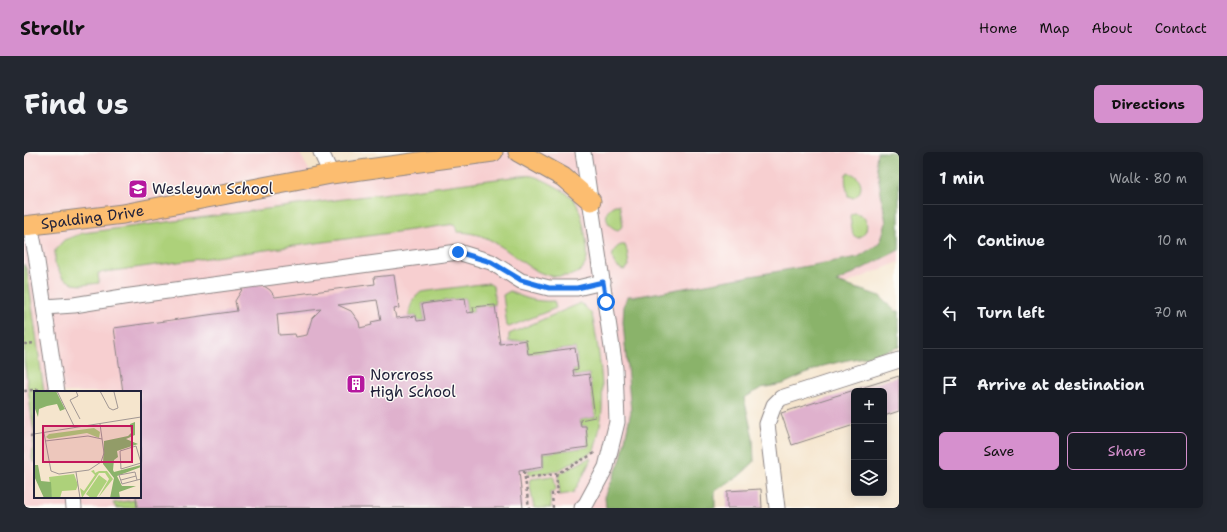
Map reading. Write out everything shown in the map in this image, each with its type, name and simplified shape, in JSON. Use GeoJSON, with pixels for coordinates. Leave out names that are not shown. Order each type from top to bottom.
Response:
{"type":"FeatureCollection","features":[{"type":"Feature","properties":{"kind":"main road","name":"Spalding Drive"},"geometry":{"type":"LineString","coordinates":[[27,226],[123,214],[331,174],[493,152]]}},
{"type":"Feature","properties":{"kind":"main road"},"geometry":{"type":"LineString","coordinates":[[518,152],[563,177],[591,201]]}},
{"type":"Feature","properties":{"kind":"street"},"geometry":{"type":"LineString","coordinates":[[321,152],[331,174]]}},
{"type":"Feature","properties":{"kind":"street"},"geometry":{"type":"LineString","coordinates":[[582,508],[586,504],[606,467],[617,422],[615,368],[583,152]]}},
{"type":"Feature","properties":{"kind":"street"},"geometry":{"type":"LineString","coordinates":[[27,226],[36,255],[44,307],[52,390]]}},
{"type":"Feature","properties":{"kind":"street"},"geometry":{"type":"LineString","coordinates":[[44,307],[74,305],[123,297],[458,252],[491,262],[521,280],[549,288],[577,288],[603,282]]}},
{"type":"Feature","properties":{"kind":"street"},"geometry":{"type":"LineString","coordinates":[[777,508],[767,424],[774,405],[781,398],[899,360]]}},
{"type":"Feature","properties":{"kind":"street"},"geometry":{"type":"LineString","coordinates":[[72,498],[74,508]]}},
{"type":"Feature","properties":{"kind":"path"},"geometry":{"type":"LineString","coordinates":[[24,344],[40,342]]}},
{"type":"Feature","properties":{"kind":"path"},"geometry":{"type":"LineString","coordinates":[[24,391],[52,390]]}},
{"type":"Feature","properties":{"kind":"path"},"geometry":{"type":"LineString","coordinates":[[525,478],[556,474],[597,452]]}},
{"type":"Feature","properties":{"kind":"path"},"geometry":{"type":"LineString","coordinates":[[524,470],[529,508]]}},
{"type":"Feature","properties":{"kind":"path"},"geometry":{"type":"LineString","coordinates":[[553,508],[552,494],[558,493],[556,474]]}},
{"type":"Feature","properties":{"kind":"shaded area"},"geometry":{"type":"Polygon","coordinates":[[[24,152],[299,152],[313,177],[493,152],[899,152],[899,262],[770,315],[648,508],[24,508],[24,152]]]}},
{"type":"Feature","properties":{"kind":"green space"},"geometry":{"type":"Polygon","coordinates":[[[877,152],[899,152],[899,250],[836,282],[880,296],[895,311],[899,311],[899,347],[869,356],[823,366],[783,384],[761,388],[744,398],[753,438],[754,462],[739,476],[715,491],[715,508],[606,508],[605,497],[621,459],[631,411],[623,322],[624,306],[628,296],[639,296],[858,257],[880,243],[886,223],[876,162],[877,152]]]}},
{"type":"Feature","properties":{"kind":"green space"},"geometry":{"type":"Polygon","coordinates":[[[849,173],[857,177],[861,184],[860,192],[853,198],[848,196],[845,179],[846,174],[849,173]]]}},
{"type":"Feature","properties":{"kind":"green space"},"geometry":{"type":"Polygon","coordinates":[[[520,176],[532,176],[548,182],[561,189],[574,200],[577,205],[584,227],[587,258],[583,268],[577,273],[567,276],[554,276],[536,271],[493,241],[472,234],[457,232],[455,224],[98,273],[99,283],[82,285],[73,284],[62,277],[55,263],[55,250],[64,240],[83,233],[520,176]]]}},
{"type":"Feature","properties":{"kind":"green space"},"geometry":{"type":"Polygon","coordinates":[[[615,205],[619,205],[623,226],[618,230],[610,226],[607,218],[608,211],[615,205]]]}},
{"type":"Feature","properties":{"kind":"green space"},"geometry":{"type":"Polygon","coordinates":[[[851,214],[860,214],[866,220],[867,224],[865,232],[858,238],[853,235],[850,217],[851,214]]]}},
{"type":"Feature","properties":{"kind":"green space"},"geometry":{"type":"Polygon","coordinates":[[[621,245],[625,245],[628,256],[629,266],[624,270],[616,266],[613,258],[614,251],[621,245]]]}},
{"type":"Feature","properties":{"kind":"green space"},"geometry":{"type":"Polygon","coordinates":[[[24,264],[27,270],[44,391],[34,391],[34,433],[24,360],[24,264]]]}},
{"type":"Feature","properties":{"kind":"green space"},"geometry":{"type":"Polygon","coordinates":[[[488,283],[493,286],[495,305],[473,307],[474,312],[467,313],[465,298],[422,304],[425,320],[417,321],[416,316],[409,317],[412,303],[421,292],[488,283]]]}},
{"type":"Feature","properties":{"kind":"green space"},"geometry":{"type":"Polygon","coordinates":[[[510,291],[531,299],[554,301],[556,308],[509,327],[507,326],[503,295],[510,291]]]}},
{"type":"Feature","properties":{"kind":"green space"},"geometry":{"type":"Polygon","coordinates":[[[581,303],[591,313],[599,352],[602,414],[594,451],[557,471],[530,475],[528,474],[528,470],[543,467],[543,453],[588,447],[586,426],[581,426],[580,420],[595,417],[589,374],[574,376],[573,370],[578,369],[575,348],[528,354],[526,340],[509,342],[509,334],[581,303]]]}},
{"type":"Feature","properties":{"kind":"green space"},"geometry":{"type":"Polygon","coordinates":[[[34,433],[34,462],[32,459],[34,433]]]}},
{"type":"Feature","properties":{"kind":"green space"},"geometry":{"type":"Polygon","coordinates":[[[589,458],[591,459],[573,493],[560,495],[559,474],[589,458]]]}},
{"type":"Feature","properties":{"kind":"green space"},"geometry":{"type":"Polygon","coordinates":[[[552,476],[554,478],[556,489],[554,492],[550,492],[551,508],[534,508],[529,481],[531,479],[552,476]]]}},
{"type":"Feature","properties":{"kind":"green space"},"geometry":{"type":"Polygon","coordinates":[[[135,500],[136,508],[116,508],[113,503],[135,500]]]}},
{"type":"Feature","properties":{"kind":"building","name":"Norcross High School"},"geometry":{"type":"Polygon","coordinates":[[[394,275],[399,308],[394,309],[396,318],[416,316],[417,321],[425,320],[422,304],[465,298],[467,313],[474,312],[473,307],[495,305],[500,344],[526,340],[528,354],[575,348],[578,369],[573,370],[574,376],[589,374],[595,417],[580,420],[581,426],[586,426],[588,447],[543,453],[543,467],[519,471],[523,508],[137,508],[136,498],[141,498],[141,391],[123,391],[114,328],[237,311],[235,301],[243,288],[256,284],[264,286],[270,290],[275,297],[375,284],[374,277],[394,275]],[[377,300],[338,305],[351,311],[359,322],[360,328],[372,325],[371,322],[381,320],[377,300]],[[321,309],[277,314],[279,335],[295,334],[296,337],[307,335],[312,318],[321,309]]]}},
{"type":"Feature","properties":{"kind":"building"},"geometry":{"type":"Polygon","coordinates":[[[899,376],[899,411],[887,415],[887,388],[861,388],[899,376]]]}},
{"type":"Feature","properties":{"kind":"building"},"geometry":{"type":"Polygon","coordinates":[[[851,391],[851,426],[792,445],[781,413],[851,391]]]}},
{"type":"Feature","properties":{"kind":"building"},"geometry":{"type":"Polygon","coordinates":[[[761,489],[762,508],[727,508],[727,491],[761,489]]]}},
{"type":"Feature","properties":{"kind":"place","name":"Wesleyan School"},"geometry":{"type":"Point","coordinates":[138,189]}},
{"type":"Feature","properties":{"kind":"place","name":"Norcross High School"},"geometry":{"type":"Point","coordinates":[356,384]}},
{"type":"Feature","properties":{"kind":"route"},"geometry":{"type":"LineString","coordinates":[[458,252],[491,262],[521,280],[549,288],[577,288],[603,282],[606,302]]}}]}
